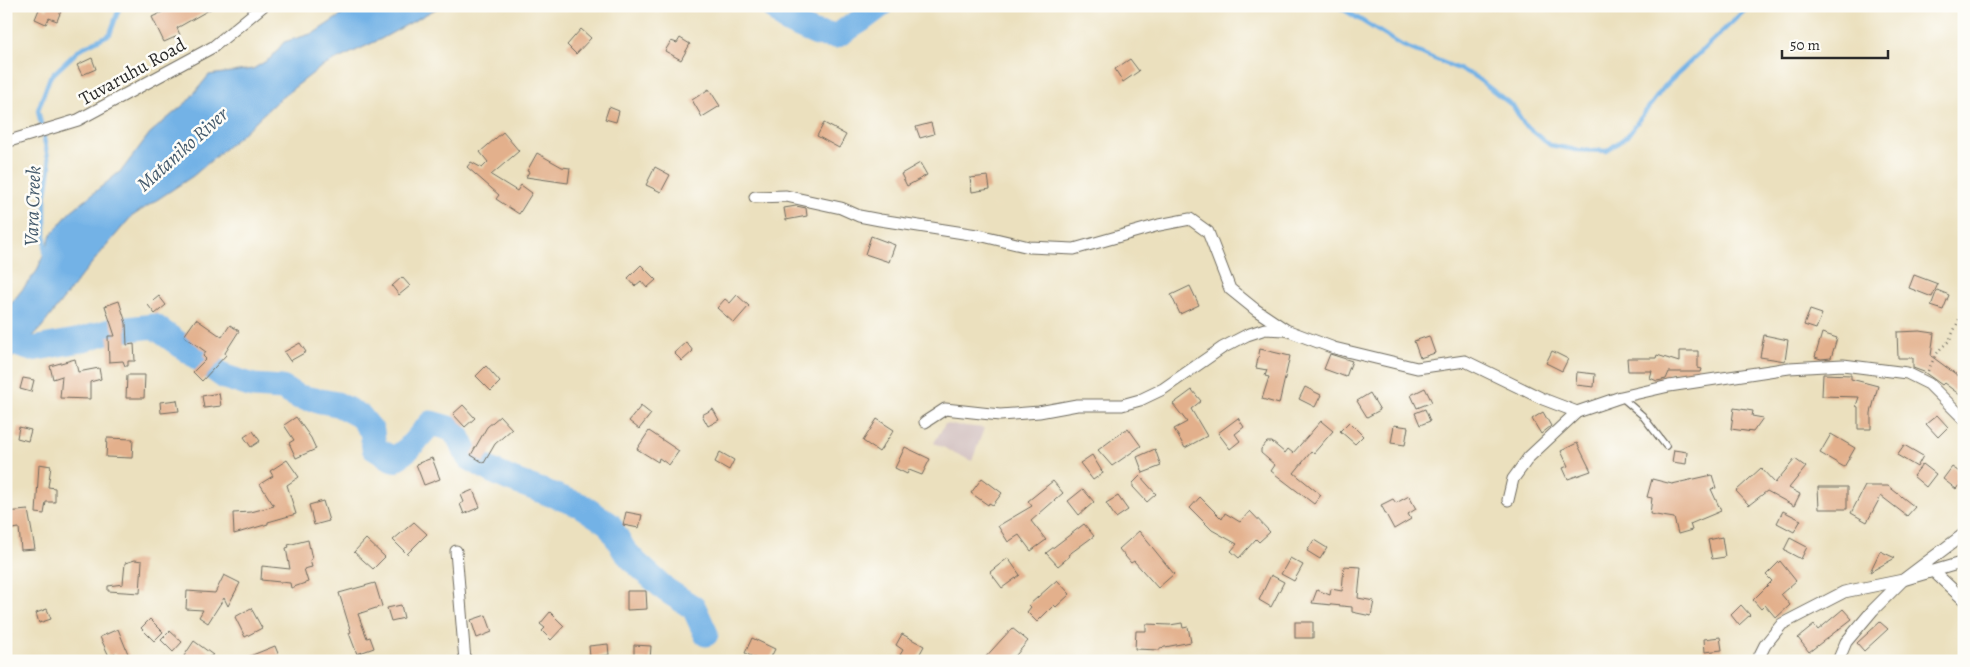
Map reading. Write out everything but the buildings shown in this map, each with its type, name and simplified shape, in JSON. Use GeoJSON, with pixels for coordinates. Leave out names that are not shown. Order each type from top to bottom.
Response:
{"type":"FeatureCollection","features":[{"type":"Feature","properties":{"kind":"street","name":"Tuvaruhu Road"},"geometry":{"type":"LineString","coordinates":[[6,142],[78,120],[213,47],[263,6]]}},
{"type":"Feature","properties":{"kind":"street"},"geometry":{"type":"LineString","coordinates":[[755,198],[786,196],[841,208],[859,216],[982,236],[1029,247],[1074,249],[1159,225],[1190,219],[1208,232],[1230,288],[1256,310],[1286,330],[1334,348],[1417,368],[1465,361],[1543,399],[1577,412]]}},
{"type":"Feature","properties":{"kind":"street"},"geometry":{"type":"LineString","coordinates":[[925,422],[945,409],[1000,415],[1039,412],[1077,405],[1122,405],[1140,400],[1163,389],[1222,348],[1247,335],[1265,328],[1286,330]]}},
{"type":"Feature","properties":{"kind":"street"},"geometry":{"type":"LineString","coordinates":[[1508,500],[1513,479],[1529,458],[1577,412],[1621,398],[1669,386],[1789,368],[1843,365],[1907,373],[1929,384],[1964,419]]}},
{"type":"Feature","properties":{"kind":"street"},"geometry":{"type":"LineString","coordinates":[[1838,661],[1846,642],[1873,610],[1903,580],[1964,534]]}},
{"type":"Feature","properties":{"kind":"street"},"geometry":{"type":"LineString","coordinates":[[456,551],[464,661]]}},
{"type":"Feature","properties":{"kind":"street"},"geometry":{"type":"LineString","coordinates":[[1757,661],[1765,645],[1782,624],[1844,592],[1903,580],[1964,562]]}},
{"type":"Feature","properties":{"kind":"street"},"geometry":{"type":"LineString","coordinates":[[1934,571],[1964,600]]}},
{"type":"Feature","properties":{"kind":"lane"},"geometry":{"type":"LineString","coordinates":[[1621,398],[1642,415],[1666,446]]}},
{"type":"Feature","properties":{"kind":"path"},"geometry":{"type":"LineString","coordinates":[[1923,381],[1934,356],[1949,341],[1964,309]]}},
{"type":"Feature","properties":{"kind":"shaded area"},"geometry":{"type":"Polygon","coordinates":[[[945,424],[984,428],[972,461],[934,443],[945,424]]]}},
{"type":"Feature","properties":{"kind":"water","name":"Mataniko River"},"geometry":{"type":"Polygon","coordinates":[[[355,6],[441,6],[381,39],[321,67],[277,101],[193,176],[131,217],[81,276],[41,328],[6,364],[6,310],[37,271],[51,235],[70,212],[122,170],[150,133],[187,102],[209,75],[253,69],[271,58],[284,42],[314,33],[355,6]]]}},
{"type":"Feature","properties":{"kind":"waterway","name":"Vara Creek"},"geometry":{"type":"LineString","coordinates":[[45,255],[45,200],[50,167],[38,110],[50,77],[80,49],[110,34],[120,6]]}},
{"type":"Feature","properties":{"kind":"waterway"},"geometry":{"type":"LineString","coordinates":[[772,6],[787,21],[817,34],[836,36],[880,6]]}},
{"type":"Feature","properties":{"kind":"waterway"},"geometry":{"type":"LineString","coordinates":[[1338,6],[1401,45],[1473,75],[1513,106],[1524,124],[1550,145],[1576,150],[1607,151],[1627,136],[1664,87],[1749,6]]}},
{"type":"Feature","properties":{"kind":"waterway"},"geometry":{"type":"LineString","coordinates":[[6,341],[32,349],[81,340],[110,331],[154,326],[225,377],[253,386],[282,388],[299,397],[337,404],[360,416],[372,431],[374,448],[394,460],[409,448],[431,423],[452,429],[459,438],[468,457],[512,480],[580,505],[609,524],[624,550],[636,563],[666,590],[694,608],[706,634]]}}]}
